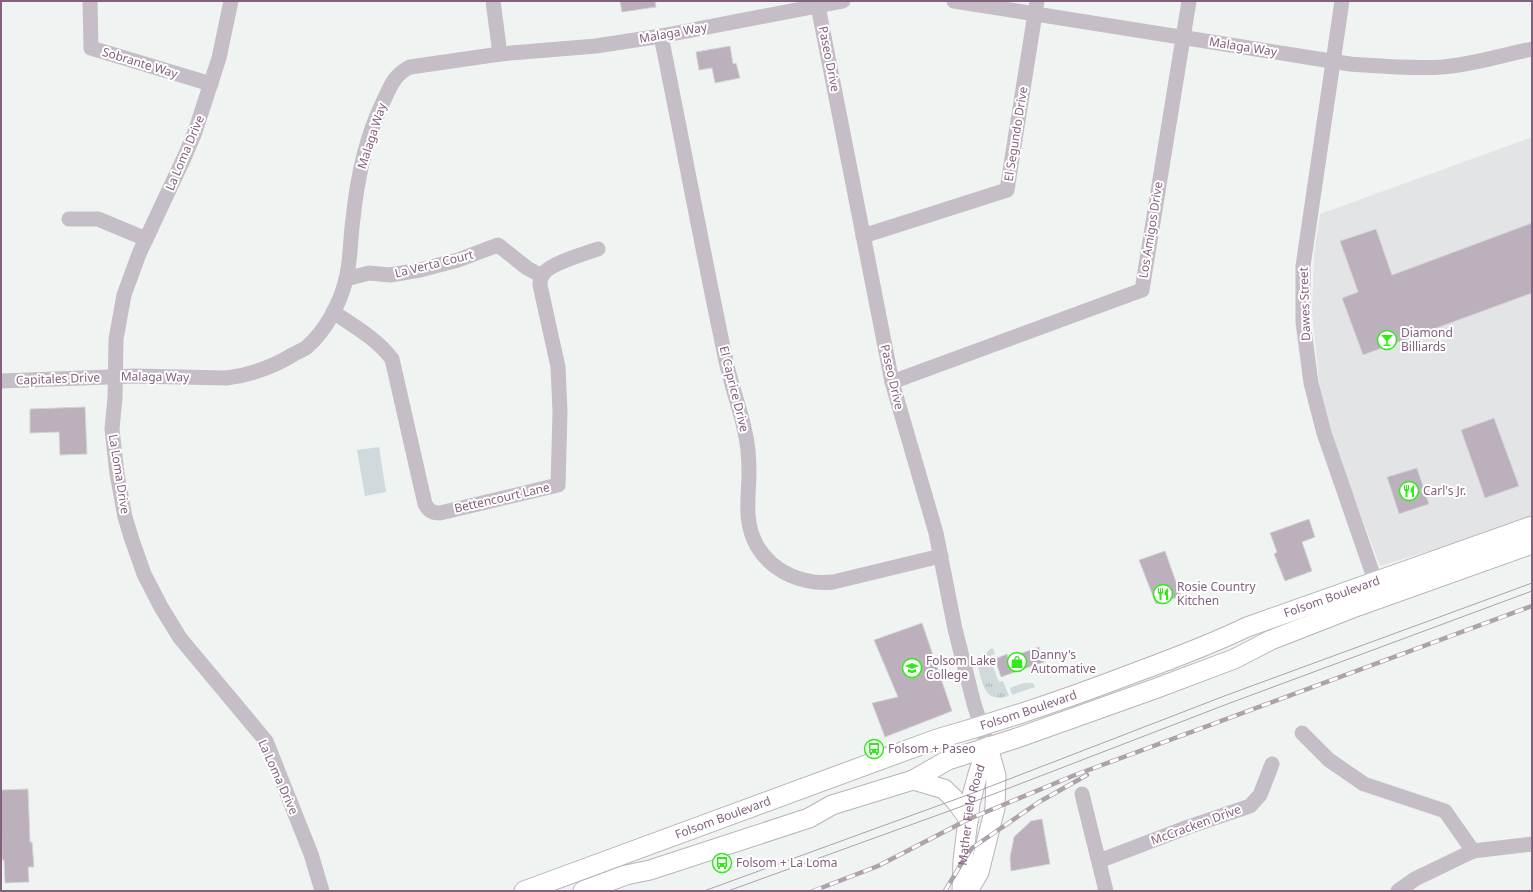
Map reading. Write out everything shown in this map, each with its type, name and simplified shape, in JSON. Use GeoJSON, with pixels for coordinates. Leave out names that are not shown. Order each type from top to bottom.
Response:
{"type":"FeatureCollection","features":[{"type":"Feature","properties":{"kind":"main road","name":"Folsom Boulevard"},"geometry":{"type":"LineString","coordinates":[[583,891],[626,875],[650,870],[809,818],[832,805],[913,780],[948,760],[1073,718],[1234,659],[1378,590],[1532,526]]}},
{"type":"Feature","properties":{"kind":"main road","name":"Folsom Boulevard"},"geometry":{"type":"LineString","coordinates":[[524,891],[937,739],[1065,699],[1213,643],[1246,627],[1378,590],[1532,544]]}},
{"type":"Feature","properties":{"kind":"main road","name":"Mather Field Road"},"geometry":{"type":"LineString","coordinates":[[962,891],[963,861],[970,803],[978,774],[988,747]]}},
{"type":"Feature","properties":{"kind":"main road","name":"Mather Field Road"},"geometry":{"type":"LineString","coordinates":[[968,891],[979,872],[995,808],[996,776],[988,747]]}},
{"type":"Feature","properties":{"kind":"main road"},"geometry":{"type":"LineString","coordinates":[[913,780],[944,789],[954,799],[969,819]]}},
{"type":"Feature","properties":{"kind":"street","name":"Sobrante Way"},"geometry":{"type":"LineString","coordinates":[[90,1],[91,48],[211,84]]}},
{"type":"Feature","properties":{"kind":"street","name":"La Loma Drive"},"geometry":{"type":"LineString","coordinates":[[231,1],[226,30],[211,84],[195,132],[132,270],[120,310],[116,339],[115,398],[112,429],[127,523],[144,574],[161,607],[180,638],[266,741],[311,854],[322,891]]}},
{"type":"Feature","properties":{"kind":"street"},"geometry":{"type":"LineString","coordinates":[[493,1],[500,54]]}},
{"type":"Feature","properties":{"kind":"street","name":"Malaga Way"},"geometry":{"type":"LineString","coordinates":[[115,377],[156,376],[226,378],[254,373],[285,360],[306,347],[320,332],[340,298],[350,259],[352,218],[359,175],[375,118],[394,79],[401,71],[410,67],[500,54],[596,46],[661,36],[817,3],[843,1]]}},
{"type":"Feature","properties":{"kind":"street","name":"Malaga Way"},"geometry":{"type":"LineString","coordinates":[[954,1],[1036,8],[1183,38],[1350,64],[1443,67],[1476,62],[1532,48]]}},
{"type":"Feature","properties":{"kind":"street","name":"Los Amigos Drive"},"geometry":{"type":"LineString","coordinates":[[892,382],[1142,290],[1189,1]]}},
{"type":"Feature","properties":{"kind":"street","name":"Dawes Street"},"geometry":{"type":"LineString","coordinates":[[1342,1],[1303,266],[1303,322],[1311,383],[1324,433],[1378,590]]}},
{"type":"Feature","properties":{"kind":"street","name":"Paseo Drive"},"geometry":{"type":"LineString","coordinates":[[817,3],[892,382],[926,498],[941,556],[955,629],[988,747]]}},
{"type":"Feature","properties":{"kind":"street","name":"El Segundo Drive"},"geometry":{"type":"LineString","coordinates":[[863,236],[1007,190],[1036,8]]}},
{"type":"Feature","properties":{"kind":"street","name":"El Caprice Drive"},"geometry":{"type":"LineString","coordinates":[[661,36],[726,362],[745,431],[749,471],[747,510],[750,528],[756,545],[774,566],[781,571],[797,579],[815,582],[833,582],[941,556]]}},
{"type":"Feature","properties":{"kind":"street"},"geometry":{"type":"LineString","coordinates":[[69,219],[98,219],[146,239]]}},
{"type":"Feature","properties":{"kind":"street","name":"La Verta Court"},"geometry":{"type":"LineString","coordinates":[[346,279],[369,273],[390,275],[420,270],[458,260],[498,245],[527,268],[542,276]]}},
{"type":"Feature","properties":{"kind":"street"},"geometry":{"type":"LineString","coordinates":[[542,276],[550,267],[598,249]]}},
{"type":"Feature","properties":{"kind":"street","name":"Bettencourt Lane"},"geometry":{"type":"LineString","coordinates":[[333,312],[384,348],[392,359],[425,504],[428,509],[434,513],[440,514],[558,485],[560,412],[558,367],[540,285],[542,276]]}},
{"type":"Feature","properties":{"kind":"street","name":"Capitales Drive"},"geometry":{"type":"LineString","coordinates":[[1,381],[115,377]]}},
{"type":"Feature","properties":{"kind":"street"},"geometry":{"type":"LineString","coordinates":[[1302,733],[1329,760],[1364,784],[1444,811],[1474,851]]}},
{"type":"Feature","properties":{"kind":"street","name":"McCracken Drive"},"geometry":{"type":"LineString","coordinates":[[1098,861],[1188,827],[1250,806],[1260,795],[1272,764]]}},
{"type":"Feature","properties":{"kind":"street"},"geometry":{"type":"LineString","coordinates":[[1082,794],[1106,891]]}},
{"type":"Feature","properties":{"kind":"street"},"geometry":{"type":"LineString","coordinates":[[1398,891],[1416,878],[1474,851],[1532,844]]}},
{"type":"Feature","properties":{"kind":"shaded area"},"geometry":{"type":"Polygon","coordinates":[[[1532,137],[1532,517],[1492,532],[1380,566],[1334,445],[1320,389],[1312,313],[1314,255],[1320,214],[1532,137]]]}},
{"type":"Feature","properties":{"kind":"green space"},"geometry":{"type":"Polygon","coordinates":[[[379,447],[386,492],[365,496],[357,450],[379,447]]]}},
{"type":"Feature","properties":{"kind":"green space"},"geometry":{"type":"Polygon","coordinates":[[[993,648],[995,654],[990,656],[990,659],[999,682],[1003,681],[1009,696],[1000,698],[994,697],[989,694],[983,684],[977,663],[990,649],[993,648]]]}},
{"type":"Feature","properties":{"kind":"green space"},"geometry":{"type":"Polygon","coordinates":[[[1024,683],[1033,683],[1035,687],[1012,695],[1010,688],[1024,683]]]}},
{"type":"Feature","properties":{"kind":"building"},"geometry":{"type":"Polygon","coordinates":[[[620,1],[655,1],[656,7],[622,12],[620,1]]]}},
{"type":"Feature","properties":{"kind":"building"},"geometry":{"type":"Polygon","coordinates":[[[730,46],[733,64],[736,63],[740,78],[715,83],[712,68],[699,70],[696,52],[730,46]]]}},
{"type":"Feature","properties":{"kind":"building"},"geometry":{"type":"Polygon","coordinates":[[[1532,223],[1532,293],[1363,355],[1342,298],[1358,292],[1340,241],[1376,229],[1392,275],[1532,223]]]}},
{"type":"Feature","properties":{"kind":"building"},"geometry":{"type":"Polygon","coordinates":[[[85,407],[87,454],[60,455],[59,432],[30,433],[30,409],[85,407]]]}},
{"type":"Feature","properties":{"kind":"building"},"geometry":{"type":"Polygon","coordinates":[[[1494,418],[1519,486],[1485,498],[1461,430],[1494,418]]]}},
{"type":"Feature","properties":{"kind":"building"},"geometry":{"type":"Polygon","coordinates":[[[1417,468],[1429,504],[1399,514],[1387,477],[1417,468]]]}},
{"type":"Feature","properties":{"kind":"building"},"geometry":{"type":"Polygon","coordinates":[[[1309,519],[1315,537],[1302,542],[1312,571],[1285,581],[1274,554],[1277,552],[1270,533],[1309,519]]]}},
{"type":"Feature","properties":{"kind":"building"},"geometry":{"type":"Polygon","coordinates":[[[1165,551],[1181,596],[1156,604],[1139,560],[1165,551]]]}},
{"type":"Feature","properties":{"kind":"building","name":"Folsom Lake College"},"geometry":{"type":"Polygon","coordinates":[[[922,623],[952,711],[885,737],[872,703],[898,697],[874,640],[922,623]]]}},
{"type":"Feature","properties":{"kind":"building"},"geometry":{"type":"Polygon","coordinates":[[[1039,647],[1044,662],[1001,677],[995,659],[1007,654],[1008,658],[1039,647]]]}},
{"type":"Feature","properties":{"kind":"building"},"geometry":{"type":"Polygon","coordinates":[[[28,789],[30,842],[32,842],[34,867],[28,867],[29,882],[5,883],[4,860],[2,860],[1,790],[28,789]]]}},
{"type":"Feature","properties":{"kind":"building"},"geometry":{"type":"Polygon","coordinates":[[[1042,819],[1050,864],[1011,871],[1010,858],[1014,837],[1031,821],[1042,819]]]}},
{"type":"Feature","properties":{"kind":"tram line"},"geometry":{"type":"LineString","coordinates":[[704,891],[973,793],[1227,695],[1532,583]]}},
{"type":"Feature","properties":{"kind":"tram line"},"geometry":{"type":"LineString","coordinates":[[728,891],[960,807],[1230,703],[1532,591]]}},
{"type":"Feature","properties":{"kind":"railway"},"geometry":{"type":"LineString","coordinates":[[813,891],[878,866],[969,819],[1075,775],[1532,606]]}},
{"type":"Feature","properties":{"kind":"railway"},"geometry":{"type":"LineString","coordinates":[[945,891],[972,848],[1039,802],[1087,775]]}},
{"type":"Feature","properties":{"kind":"place","name":"Diamond Billiards"},"geometry":{"type":"Point","coordinates":[1387,340]}},
{"type":"Feature","properties":{"kind":"place","name":"Carl's Jr."},"geometry":{"type":"Point","coordinates":[1409,491]}},
{"type":"Feature","properties":{"kind":"place","name":"Rosie Country Kitchen"},"geometry":{"type":"Point","coordinates":[1163,594]}},
{"type":"Feature","properties":{"kind":"place","name":"Danny's Automative"},"geometry":{"type":"Point","coordinates":[1017,662]}},
{"type":"Feature","properties":{"kind":"place","name":"Folsom Lake College"},"geometry":{"type":"Point","coordinates":[912,668]}},
{"type":"Feature","properties":{"kind":"place","name":"Folsom + Paseo"},"geometry":{"type":"Point","coordinates":[874,749]}},
{"type":"Feature","properties":{"kind":"place","name":"Folsom + La Loma"},"geometry":{"type":"Point","coordinates":[722,863]}}]}
